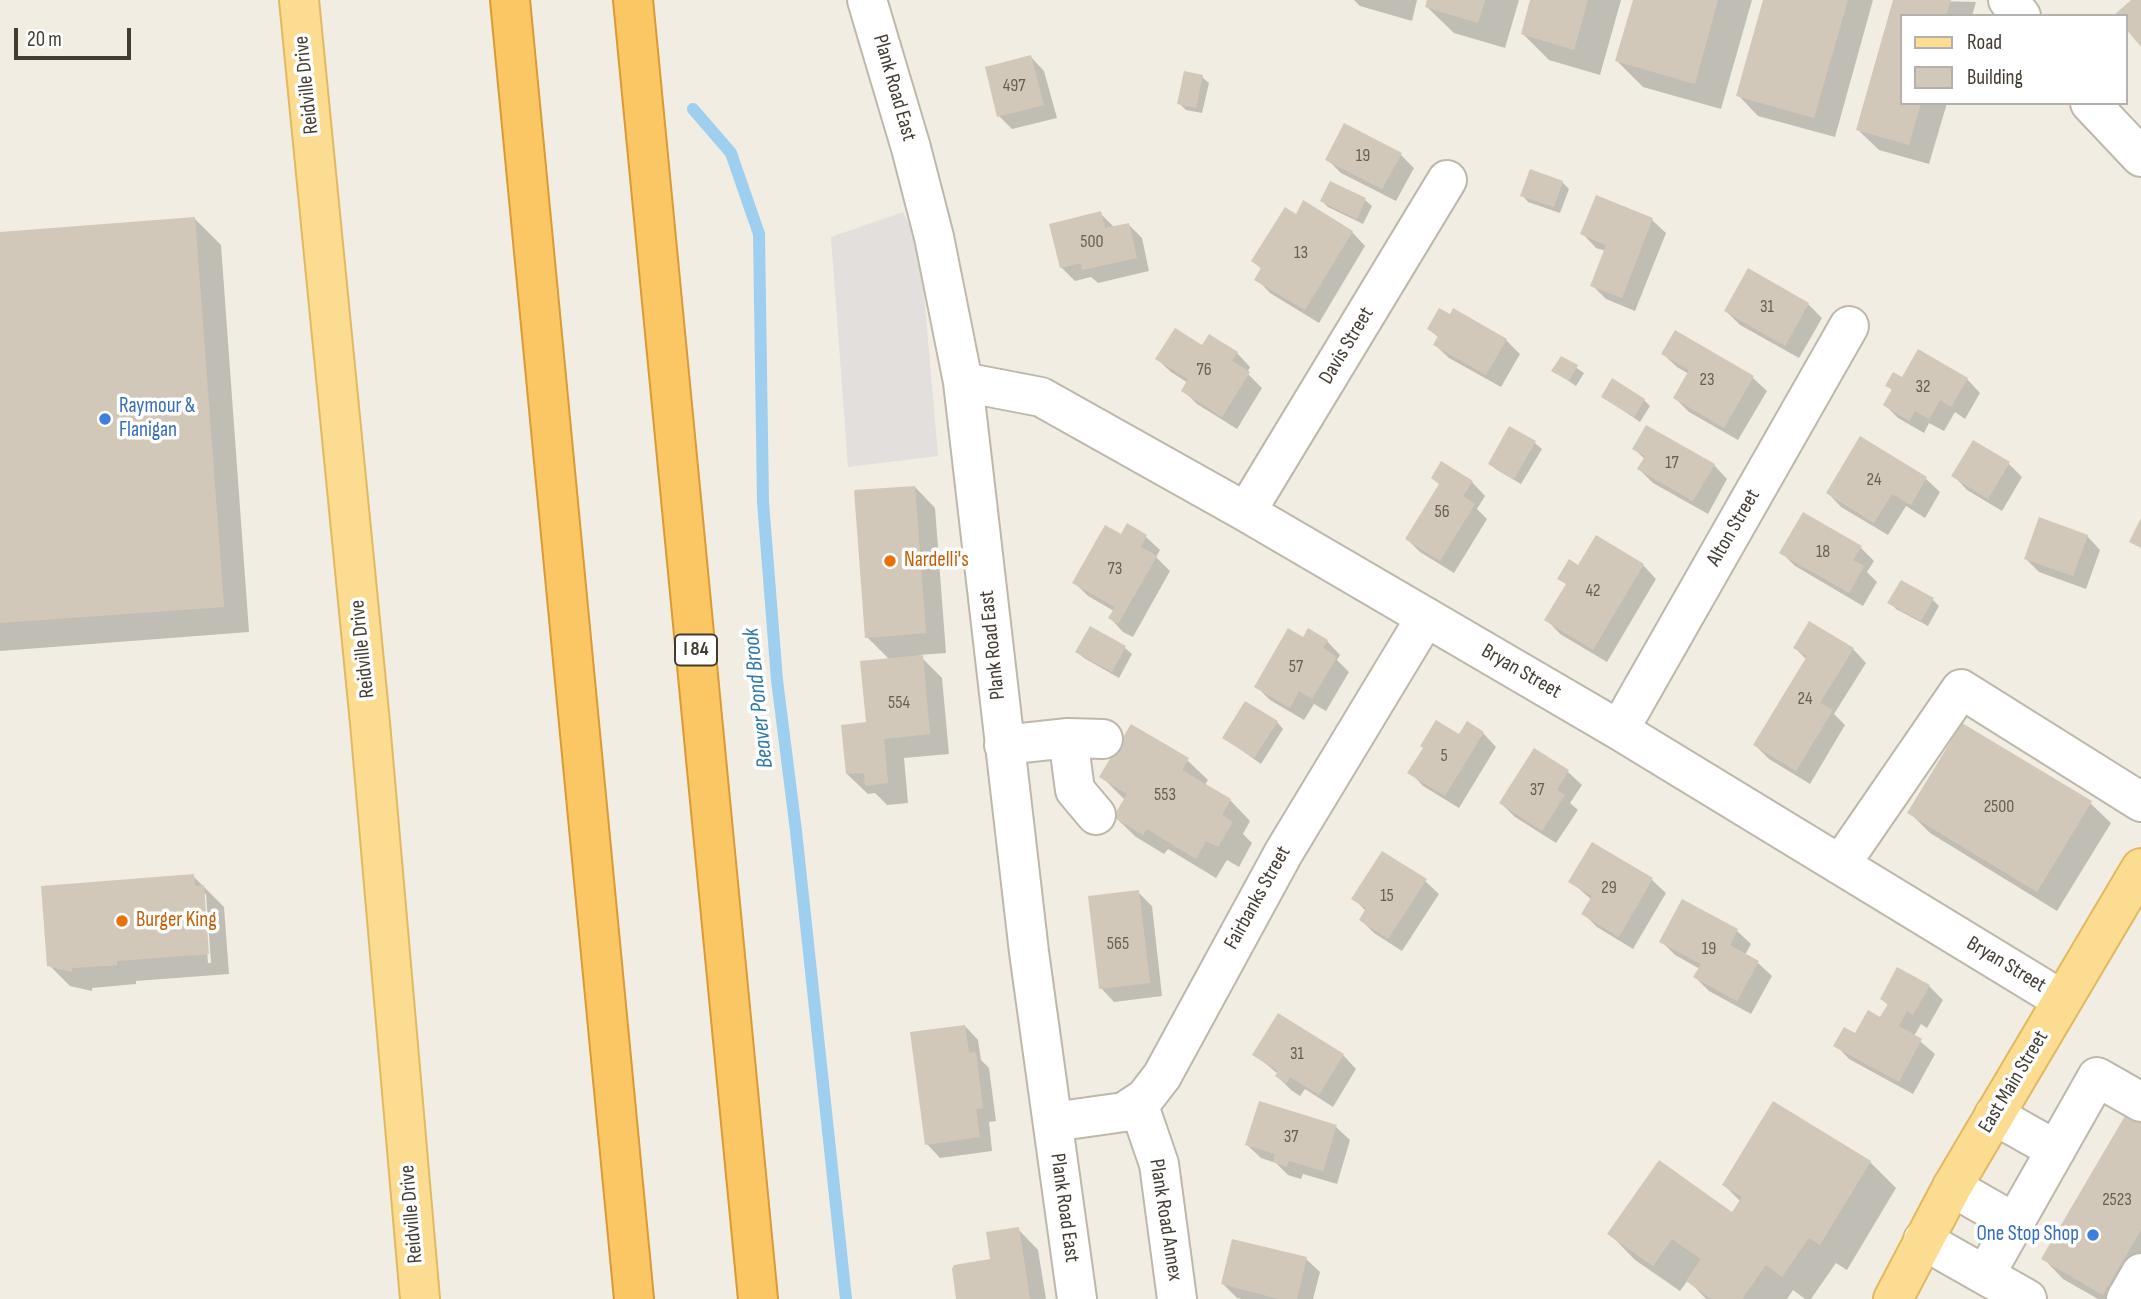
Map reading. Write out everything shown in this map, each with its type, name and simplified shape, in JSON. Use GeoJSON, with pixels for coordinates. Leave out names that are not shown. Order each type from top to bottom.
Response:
{"type":"FeatureCollection","features":[{"type":"Feature","properties":{"kind":"highway"},"geometry":{"type":"LineString","coordinates":[[510,0],[634,1299]]}},
{"type":"Feature","properties":{"kind":"highway","name":"I 84"},"geometry":{"type":"LineString","coordinates":[[633,0],[758,1299]]}},
{"type":"Feature","properties":{"kind":"main road","name":"Reidville Drive"},"geometry":{"type":"LineString","coordinates":[[299,0],[370,723],[420,1299]]}},
{"type":"Feature","properties":{"kind":"main road","name":"East Main Street"},"geometry":{"type":"LineString","coordinates":[[1893,1299],[1952,1187],[2141,868]]}},
{"type":"Feature","properties":{"kind":"street","name":"Plank Road East"},"geometry":{"type":"LineString","coordinates":[[867,0],[934,237],[963,382],[1004,745],[1077,1299]]}},
{"type":"Feature","properties":{"kind":"street"},"geometry":{"type":"LineString","coordinates":[[2008,0],[2019,14]]}},
{"type":"Feature","properties":{"kind":"street"},"geometry":{"type":"LineString","coordinates":[[2092,105],[2141,158]]}},
{"type":"Feature","properties":{"kind":"street","name":"Davis Street"},"geometry":{"type":"LineString","coordinates":[[1247,512],[1447,180]]}},
{"type":"Feature","properties":{"kind":"street","name":"Alton Street"},"geometry":{"type":"LineString","coordinates":[[1619,730],[1849,326]]}},
{"type":"Feature","properties":{"kind":"street","name":"Bryan Street"},"geometry":{"type":"LineString","coordinates":[[963,382],[1041,397],[1247,512],[1619,730],[2062,1000]]}},
{"type":"Feature","properties":{"kind":"street","name":"Fairbanks Street"},"geometry":{"type":"LineString","coordinates":[[1053,1122],[1124,1112],[1145,1098],[1162,1076],[1284,852],[1426,617]]}},
{"type":"Feature","properties":{"kind":"street"},"geometry":{"type":"LineString","coordinates":[[1840,865],[1961,689],[2141,802]]}},
{"type":"Feature","properties":{"kind":"street"},"geometry":{"type":"LineString","coordinates":[[1004,745],[1085,738],[1076,790],[1096,815]]}},
{"type":"Feature","properties":{"kind":"street"},"geometry":{"type":"LineString","coordinates":[[1985,1275],[2097,1077],[2141,1102]]}},
{"type":"Feature","properties":{"kind":"street","name":"Plank Road Annex"},"geometry":{"type":"LineString","coordinates":[[1138,1102],[1159,1164],[1177,1299]]}},
{"type":"Feature","properties":{"kind":"street"},"geometry":{"type":"LineString","coordinates":[[1994,1115],[2056,1150]]}},
{"type":"Feature","properties":{"kind":"street"},"geometry":{"type":"LineString","coordinates":[[1952,1187],[2015,1223]]}},
{"type":"Feature","properties":{"kind":"street"},"geometry":{"type":"LineString","coordinates":[[1923,1240],[2027,1299]]}},
{"type":"Feature","properties":{"kind":"street"},"geometry":{"type":"LineString","coordinates":[[2126,1299],[2141,1273]]}},
{"type":"Feature","properties":{"kind":"shaded area"},"geometry":{"type":"Polygon","coordinates":[[[903,212],[920,246],[938,456],[848,467],[831,237],[903,212]]]}},
{"type":"Feature","properties":{"kind":"building"},"geometry":{"type":"Polygon","coordinates":[[[1427,0],[1485,0],[1478,23],[1425,7],[1427,0]]]}},
{"type":"Feature","properties":{"kind":"building"},"geometry":{"type":"Polygon","coordinates":[[[1530,0],[1588,0],[1574,50],[1521,34],[1530,0]]]}},
{"type":"Feature","properties":{"kind":"building"},"geometry":{"type":"Polygon","coordinates":[[[1633,0],[1718,0],[1695,84],[1615,61],[1633,0]]]}},
{"type":"Feature","properties":{"kind":"building"},"geometry":{"type":"Polygon","coordinates":[[[1763,0],[1848,0],[1814,118],[1736,96],[1763,0]]]}},
{"type":"Feature","properties":{"kind":"building"},"geometry":{"type":"Polygon","coordinates":[[[1893,0],[1951,0],[1947,14],[1899,14],[1899,105],[1920,105],[1909,145],[1856,130],[1893,0]]]}},
{"type":"Feature","properties":{"kind":"building"},"geometry":{"type":"Polygon","coordinates":[[[2131,0],[2141,0],[2141,47],[2127,30],[2127,14],[2115,14],[2131,0]]]}},
{"type":"Feature","properties":{"kind":"building"},"geometry":{"type":"Polygon","coordinates":[[[1031,55],[1044,105],[997,117],[985,67],[1031,55]]]}},
{"type":"Feature","properties":{"kind":"building"},"geometry":{"type":"Polygon","coordinates":[[[1184,71],[1203,75],[1196,108],[1177,104],[1184,71]]]}},
{"type":"Feature","properties":{"kind":"building"},"geometry":{"type":"Polygon","coordinates":[[[1344,123],[1402,153],[1382,189],[1325,160],[1344,123]]]}},
{"type":"Feature","properties":{"kind":"building"},"geometry":{"type":"Polygon","coordinates":[[[1530,169],[1563,181],[1554,207],[1520,196],[1530,169]]]}},
{"type":"Feature","properties":{"kind":"building"},"geometry":{"type":"Polygon","coordinates":[[[1330,181],[1366,198],[1357,219],[1320,201],[1330,181]]]}},
{"type":"Feature","properties":{"kind":"building"},"geometry":{"type":"Polygon","coordinates":[[[1596,195],[1653,218],[1622,298],[1590,286],[1606,245],[1580,234],[1596,195]]]}},
{"type":"Feature","properties":{"kind":"building"},"geometry":{"type":"Polygon","coordinates":[[[1303,200],[1353,231],[1305,310],[1254,280],[1261,268],[1251,261],[1285,207],[1296,214],[1303,200]]]}},
{"type":"Feature","properties":{"kind":"building"},"geometry":{"type":"Polygon","coordinates":[[[1101,211],[1105,228],[1129,223],[1137,258],[1082,270],[1081,263],[1060,268],[1049,224],[1101,211]]]}},
{"type":"Feature","properties":{"kind":"building","name":"Raymour & Flanigan"},"geometry":{"type":"Polygon","coordinates":[[[195,217],[224,607],[0,623],[0,232],[195,217]]]}},
{"type":"Feature","properties":{"kind":"building"},"geometry":{"type":"Polygon","coordinates":[[[1748,268],[1809,303],[1785,346],[1724,311],[1748,268]]]}},
{"type":"Feature","properties":{"kind":"building"},"geometry":{"type":"Polygon","coordinates":[[[1439,308],[1450,314],[1453,308],[1507,339],[1486,375],[1433,345],[1438,336],[1427,329],[1439,308]]]}},
{"type":"Feature","properties":{"kind":"building"},"geometry":{"type":"Polygon","coordinates":[[[1175,328],[1202,345],[1209,334],[1238,352],[1232,361],[1250,372],[1222,417],[1181,391],[1188,379],[1155,359],[1175,328]]]}},
{"type":"Feature","properties":{"kind":"building"},"geometry":{"type":"Polygon","coordinates":[[[1675,330],[1754,376],[1724,428],[1673,398],[1689,370],[1661,354],[1675,330]]]}},
{"type":"Feature","properties":{"kind":"building"},"geometry":{"type":"Polygon","coordinates":[[[1918,349],[1968,378],[1951,407],[1940,400],[1929,419],[1915,411],[1909,421],[1883,405],[1892,389],[1885,386],[1893,372],[1902,377],[1918,349]]]}},
{"type":"Feature","properties":{"kind":"building"},"geometry":{"type":"Polygon","coordinates":[[[1561,356],[1578,365],[1569,381],[1551,371],[1561,356]]]}},
{"type":"Feature","properties":{"kind":"building"},"geometry":{"type":"Polygon","coordinates":[[[1612,378],[1645,399],[1634,417],[1601,397],[1612,378]]]}},
{"type":"Feature","properties":{"kind":"building"},"geometry":{"type":"Polygon","coordinates":[[[1646,425],[1715,464],[1693,501],[1637,469],[1645,456],[1632,449],[1646,425]]]}},
{"type":"Feature","properties":{"kind":"building"},"geometry":{"type":"Polygon","coordinates":[[[1509,426],[1536,441],[1514,479],[1488,464],[1509,426]]]}},
{"type":"Feature","properties":{"kind":"building"},"geometry":{"type":"Polygon","coordinates":[[[1860,436],[1927,477],[1911,505],[1892,494],[1874,523],[1826,493],[1860,436]]]}},
{"type":"Feature","properties":{"kind":"building"},"geometry":{"type":"Polygon","coordinates":[[[1973,440],[2010,462],[1988,499],[1951,476],[1973,440]]]}},
{"type":"Feature","properties":{"kind":"building"},"geometry":{"type":"Polygon","coordinates":[[[1441,461],[1473,481],[1463,496],[1475,504],[1440,561],[1405,539],[1439,484],[1431,478],[1441,461]]]}},
{"type":"Feature","properties":{"kind":"building","name":"Nardelli's"},"geometry":{"type":"Polygon","coordinates":[[[915,486],[926,633],[865,638],[854,490],[915,486]]]}},
{"type":"Feature","properties":{"kind":"building"},"geometry":{"type":"Polygon","coordinates":[[[1803,512],[1862,546],[1853,560],[1864,566],[1849,593],[1779,553],[1803,512]]]}},
{"type":"Feature","properties":{"kind":"building"},"geometry":{"type":"Polygon","coordinates":[[[2039,517],[2088,535],[2073,576],[2024,559],[2039,517]]]}},
{"type":"Feature","properties":{"kind":"building"},"geometry":{"type":"Polygon","coordinates":[[[2141,518],[2141,548],[2129,542],[2141,518]]]}},
{"type":"Feature","properties":{"kind":"building"},"geometry":{"type":"Polygon","coordinates":[[[1127,523],[1147,535],[1141,547],[1157,556],[1118,624],[1108,618],[1115,607],[1072,583],[1105,525],[1121,534],[1127,523]]]}},
{"type":"Feature","properties":{"kind":"building"},"geometry":{"type":"Polygon","coordinates":[[[1596,535],[1644,564],[1593,650],[1544,620],[1566,584],[1557,579],[1569,559],[1578,565],[1596,535]]]}},
{"type":"Feature","properties":{"kind":"building"},"geometry":{"type":"Polygon","coordinates":[[[1901,580],[1934,598],[1921,621],[1887,603],[1901,580]]]}},
{"type":"Feature","properties":{"kind":"building"},"geometry":{"type":"Polygon","coordinates":[[[1809,621],[1854,648],[1820,703],[1833,710],[1796,771],[1753,745],[1807,656],[1793,648],[1809,621]]]}},
{"type":"Feature","properties":{"kind":"building"},"geometry":{"type":"Polygon","coordinates":[[[1090,626],[1126,646],[1112,672],[1075,652],[1090,626]]]}},
{"type":"Feature","properties":{"kind":"building"},"geometry":{"type":"Polygon","coordinates":[[[1288,628],[1303,637],[1308,628],[1328,640],[1323,648],[1337,657],[1312,699],[1299,691],[1290,708],[1254,687],[1288,628]]]}},
{"type":"Feature","properties":{"kind":"building"},"geometry":{"type":"Polygon","coordinates":[[[923,655],[930,734],[884,739],[888,783],[865,786],[864,773],[846,774],[841,725],[866,722],[860,661],[923,655]]]}},
{"type":"Feature","properties":{"kind":"building"},"geometry":{"type":"Polygon","coordinates":[[[1245,701],[1278,721],[1254,758],[1222,738],[1245,701]]]}},
{"type":"Feature","properties":{"kind":"building"},"geometry":{"type":"Polygon","coordinates":[[[1436,720],[1459,734],[1467,721],[1484,732],[1445,796],[1407,773],[1436,720]]]}},
{"type":"Feature","properties":{"kind":"building"},"geometry":{"type":"Polygon","coordinates":[[[1962,723],[2092,801],[2037,892],[1907,813],[1962,723]]]}},
{"type":"Feature","properties":{"kind":"building"},"geometry":{"type":"Polygon","coordinates":[[[1131,724],[1189,758],[1182,770],[1231,799],[1222,815],[1233,822],[1218,847],[1206,841],[1196,859],[1147,829],[1143,835],[1113,817],[1127,794],[1099,777],[1131,724]]]}},
{"type":"Feature","properties":{"kind":"building"},"geometry":{"type":"Polygon","coordinates":[[[1534,748],[1569,770],[1557,790],[1565,795],[1542,831],[1499,803],[1534,748]]]}},
{"type":"Feature","properties":{"kind":"building"},"geometry":{"type":"Polygon","coordinates":[[[1592,842],[1653,878],[1619,937],[1581,914],[1592,896],[1568,882],[1592,842]]]}},
{"type":"Feature","properties":{"kind":"building"},"geometry":{"type":"Polygon","coordinates":[[[1382,851],[1427,879],[1388,939],[1359,920],[1366,908],[1351,899],[1382,851]]]}},
{"type":"Feature","properties":{"kind":"building"},"geometry":{"type":"Polygon","coordinates":[[[194,874],[195,886],[204,885],[209,954],[117,961],[117,965],[72,968],[72,972],[47,966],[41,886],[194,874]]]}},
{"type":"Feature","properties":{"kind":"building"},"geometry":{"type":"Polygon","coordinates":[[[1139,890],[1150,983],[1099,989],[1088,896],[1139,890]]]}},
{"type":"Feature","properties":{"kind":"building"},"geometry":{"type":"Polygon","coordinates":[[[1682,899],[1738,929],[1730,945],[1759,961],[1737,1001],[1693,977],[1701,964],[1659,942],[1682,899]]]}},
{"type":"Feature","properties":{"kind":"building"},"geometry":{"type":"Polygon","coordinates":[[[1897,967],[1930,985],[1913,1015],[1907,1011],[1899,1026],[1922,1039],[1899,1082],[1833,1046],[1844,1027],[1855,1033],[1868,1010],[1880,1017],[1888,1004],[1880,999],[1897,967]]]}},
{"type":"Feature","properties":{"kind":"building"},"geometry":{"type":"Polygon","coordinates":[[[1278,1013],[1344,1054],[1319,1095],[1290,1077],[1286,1084],[1275,1076],[1278,1071],[1252,1055],[1278,1013]]]}},
{"type":"Feature","properties":{"kind":"building"},"geometry":{"type":"Polygon","coordinates":[[[965,1025],[969,1053],[976,1052],[983,1108],[976,1109],[980,1137],[925,1145],[910,1032],[965,1025]]]}},
{"type":"Feature","properties":{"kind":"building"},"geometry":{"type":"Polygon","coordinates":[[[1259,1101],[1337,1125],[1323,1171],[1289,1161],[1287,1167],[1273,1162],[1275,1154],[1245,1145],[1259,1101]]]}},
{"type":"Feature","properties":{"kind":"building"},"geometry":{"type":"Polygon","coordinates":[[[1773,1101],[1871,1161],[1820,1245],[1809,1238],[1782,1277],[1766,1265],[1742,1299],[1711,1299],[1686,1281],[1701,1259],[1672,1239],[1653,1266],[1607,1234],[1659,1160],[1732,1212],[1742,1197],[1722,1185],[1773,1101]]]}},
{"type":"Feature","properties":{"kind":"building"},"geometry":{"type":"Polygon","coordinates":[[[2132,1104],[2141,1109],[2141,1230],[2103,1295],[2041,1259],[2132,1104]]]}},
{"type":"Feature","properties":{"kind":"building"},"geometry":{"type":"Polygon","coordinates":[[[1019,1227],[1030,1299],[956,1299],[952,1269],[954,1265],[990,1259],[986,1232],[1019,1227]]]}},
{"type":"Feature","properties":{"kind":"building"},"geometry":{"type":"Polygon","coordinates":[[[1232,1239],[1307,1257],[1297,1299],[1279,1299],[1221,1284],[1232,1239]]]}},
{"type":"Feature","properties":{"kind":"waterway","name":"Beaver Pond Brook"},"geometry":{"type":"LineString","coordinates":[[693,109],[731,153],[759,234],[763,502],[777,680],[796,831],[846,1299]]}},
{"type":"Feature","properties":{"kind":"place","name":"Raymour & Flanigan"},"geometry":{"type":"Point","coordinates":[105,419]}},
{"type":"Feature","properties":{"kind":"place","name":"Nardelli's"},"geometry":{"type":"Point","coordinates":[890,561]}},
{"type":"Feature","properties":{"kind":"place","name":"Burger King"},"geometry":{"type":"Point","coordinates":[122,921]}},
{"type":"Feature","properties":{"kind":"place","name":"One Stop Shop"},"geometry":{"type":"Point","coordinates":[2093,1235]}}]}
